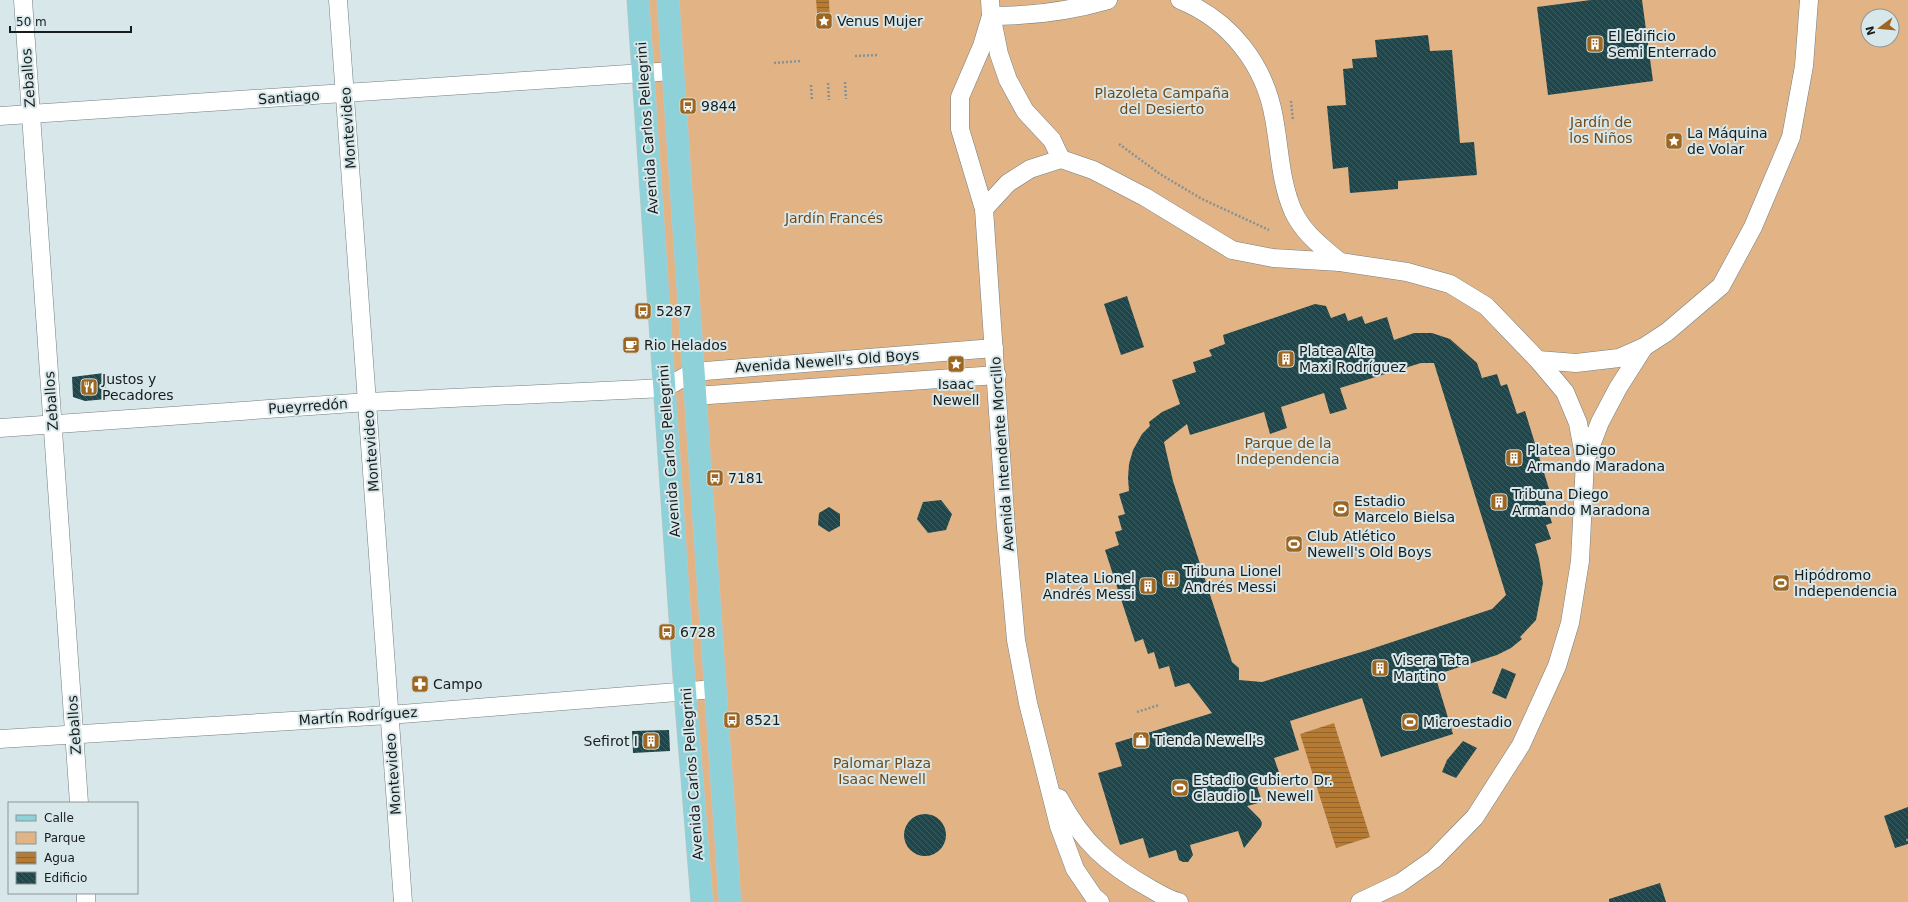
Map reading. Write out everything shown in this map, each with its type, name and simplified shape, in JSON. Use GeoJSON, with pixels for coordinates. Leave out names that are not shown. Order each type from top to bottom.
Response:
{"type":"FeatureCollection","features":[{"type":"Feature","properties":{"kind":"main road","name":"Avenida Carlos Pellegrini"},"geometry":{"type":"LineString","coordinates":[[638,0],[685,692],[702,902]]}},
{"type":"Feature","properties":{"kind":"main road","name":"Avenida Carlos Pellegrini"},"geometry":{"type":"LineString","coordinates":[[668,0],[694,396],[730,902]]}},
{"type":"Feature","properties":{"kind":"street","name":"Zeballos"},"geometry":{"type":"LineString","coordinates":[[23,0],[79,802]]}},
{"type":"Feature","properties":{"kind":"street","name":"Montevideo"},"geometry":{"type":"LineString","coordinates":[[338,0],[403,902]]}},
{"type":"Feature","properties":{"kind":"street"},"geometry":{"type":"LineString","coordinates":[[1061,159],[1052,140],[1025,111],[1008,80],[999,54],[990,8],[1028,16],[1087,6],[1108,0]]}},
{"type":"Feature","properties":{"kind":"street"},"geometry":{"type":"LineString","coordinates":[[1180,0],[1217,21],[1244,47],[1265,83],[1274,118],[1282,176],[1293,211],[1310,238],[1340,262]]}},
{"type":"Feature","properties":{"kind":"street"},"geometry":{"type":"LineString","coordinates":[[1538,360],[1576,363],[1619,358],[1644,347],[1667,332],[1721,286],[1753,227],[1791,137],[1804,66],[1809,0]]}},
{"type":"Feature","properties":{"kind":"street","name":"Avenida Intendente Morcillo"},"geometry":{"type":"LineString","coordinates":[[990,8],[982,46],[960,97],[960,129],[984,208],[1006,528],[1016,640],[1028,703],[1059,826],[1076,869],[1094,897],[1100,902]]}},
{"type":"Feature","properties":{"kind":"street","name":"Santiago"},"geometry":{"type":"LineString","coordinates":[[0,116],[673,71]]}},
{"type":"Feature","properties":{"kind":"street"},"geometry":{"type":"LineString","coordinates":[[984,208],[1008,183],[1030,169],[1061,159],[1093,170],[1145,197],[1232,250],[1273,258],[1340,262],[1407,272],[1450,284],[1486,306],[1538,360],[1565,392],[1578,423],[1585,461],[1580,561],[1570,623],[1557,666],[1521,745],[1475,817],[1434,859],[1400,883],[1360,902]]}},
{"type":"Feature","properties":{"kind":"street"},"geometry":{"type":"LineString","coordinates":[[1585,461],[1600,422],[1618,388],[1644,347]]}},
{"type":"Feature","properties":{"kind":"street","name":"Avenida Newell's Old Boys"},"geometry":{"type":"LineString","coordinates":[[665,388],[693,372],[994,348]]}},
{"type":"Feature","properties":{"kind":"street","name":"Avenida Newell's Old Boys"},"geometry":{"type":"LineString","coordinates":[[694,396],[996,375]]}},
{"type":"Feature","properties":{"kind":"street","name":"Pueyrredón"},"geometry":{"type":"LineString","coordinates":[[0,428],[368,402],[665,388]]}},
{"type":"Feature","properties":{"kind":"street","name":"Martín Rodríguez"},"geometry":{"type":"LineString","coordinates":[[0,739],[389,714],[715,689]]}},
{"type":"Feature","properties":{"kind":"street"},"geometry":{"type":"LineString","coordinates":[[1044,769],[1067,814],[1084,840],[1109,862],[1132,878],[1179,902]]}},
{"type":"Feature","properties":{"kind":"street"},"geometry":{"type":"LineString","coordinates":[[1383,902],[1400,883]]}},
{"type":"Feature","properties":{"kind":"path"},"geometry":{"type":"LineString","coordinates":[[855,56],[878,55]]}},
{"type":"Feature","properties":{"kind":"path"},"geometry":{"type":"LineString","coordinates":[[774,63],[801,61]]}},
{"type":"Feature","properties":{"kind":"path"},"geometry":{"type":"LineString","coordinates":[[845,82],[846,99]]}},
{"type":"Feature","properties":{"kind":"path"},"geometry":{"type":"LineString","coordinates":[[828,83],[829,100]]}},
{"type":"Feature","properties":{"kind":"path"},"geometry":{"type":"LineString","coordinates":[[811,85],[812,101]]}},
{"type":"Feature","properties":{"kind":"path"},"geometry":{"type":"LineString","coordinates":[[1291,101],[1294,124]]}},
{"type":"Feature","properties":{"kind":"path"},"geometry":{"type":"LineString","coordinates":[[1120,144],[1160,174],[1202,199],[1269,230]]}},
{"type":"Feature","properties":{"kind":"path"},"geometry":{"type":"LineString","coordinates":[[1137,712],[1159,705]]}},
{"type":"Feature","properties":{"kind":"green space","name":"Parque de la Independencia"},"geometry":{"type":"Polygon","coordinates":[[[638,0],[1908,0],[1908,902],[702,902],[638,0]]]}},
{"type":"Feature","properties":{"kind":"water"},"geometry":{"type":"Polygon","coordinates":[[[816,0],[829,0],[830,24],[827,27],[821,27],[818,24],[816,0]]]}},
{"type":"Feature","properties":{"kind":"water"},"geometry":{"type":"Polygon","coordinates":[[[1334,723],[1370,837],[1336,848],[1300,734],[1334,723]]]}},
{"type":"Feature","properties":{"kind":"building","name":"El Edificio Semi Enterrado"},"geometry":{"type":"Polygon","coordinates":[[[1591,0],[1642,0],[1653,81],[1548,95],[1537,7],[1591,0]]]}},
{"type":"Feature","properties":{"kind":"building"},"geometry":{"type":"Polygon","coordinates":[[[1428,35],[1430,51],[1452,50],[1460,143],[1474,142],[1477,175],[1398,181],[1398,189],[1350,193],[1348,167],[1333,169],[1327,106],[1346,105],[1343,69],[1353,68],[1352,59],[1377,57],[1375,40],[1428,35]]]}},
{"type":"Feature","properties":{"kind":"building"},"geometry":{"type":"Polygon","coordinates":[[[1127,296],[1144,347],[1121,355],[1104,304],[1127,296]]]}},
{"type":"Feature","properties":{"kind":"building"},"geometry":{"type":"Polygon","coordinates":[[[1315,304],[1326,306],[1331,318],[1345,313],[1348,321],[1362,316],[1365,324],[1387,317],[1394,340],[1414,333],[1432,333],[1450,339],[1477,363],[1482,378],[1497,374],[1501,386],[1507,384],[1517,414],[1525,411],[1549,489],[1542,492],[1552,523],[1546,525],[1551,539],[1535,544],[1543,583],[1536,620],[1520,637],[1522,639],[1511,648],[1497,655],[1435,675],[1453,734],[1381,757],[1362,698],[1290,721],[1299,750],[1274,758],[1280,775],[1256,783],[1262,802],[1247,806],[1260,819],[1262,823],[1261,827],[1244,848],[1238,831],[1190,845],[1193,855],[1188,862],[1183,862],[1179,860],[1176,850],[1149,858],[1143,838],[1120,845],[1098,773],[1122,766],[1115,743],[1212,713],[1189,683],[1175,687],[1169,666],[1159,669],[1154,652],[1148,654],[1143,639],[1135,642],[1105,550],[1119,545],[1115,532],[1122,530],[1118,516],[1125,514],[1119,494],[1129,491],[1129,464],[1133,450],[1142,434],[1150,426],[1149,422],[1162,412],[1180,404],[1172,380],[1196,372],[1193,362],[1212,356],[1209,350],[1225,344],[1223,335],[1315,304]],[[1421,363],[1340,388],[1347,409],[1330,414],[1324,393],[1281,407],[1287,428],[1270,434],[1264,412],[1190,435],[1187,424],[1164,442],[1173,481],[1232,662],[1239,668],[1239,680],[1262,682],[1368,650],[1492,609],[1506,595],[1434,363],[1421,363]]]}},
{"type":"Feature","properties":{"kind":"building","name":"Justos y Pecadores"},"geometry":{"type":"Polygon","coordinates":[[[104,373],[107,399],[85,401],[73,397],[72,377],[104,373]]]}},
{"type":"Feature","properties":{"kind":"building"},"geometry":{"type":"Polygon","coordinates":[[[941,500],[952,514],[946,530],[928,533],[917,519],[923,502],[941,500]]]}},
{"type":"Feature","properties":{"kind":"building"},"geometry":{"type":"Polygon","coordinates":[[[829,507],[840,514],[840,526],[829,532],[818,525],[819,513],[829,507]]]}},
{"type":"Feature","properties":{"kind":"building"},"geometry":{"type":"Polygon","coordinates":[[[1502,668],[1516,674],[1506,699],[1492,693],[1502,668]]]}},
{"type":"Feature","properties":{"kind":"building","name":"Sefirot I"},"geometry":{"type":"Polygon","coordinates":[[[669,730],[670,751],[633,753],[632,731],[669,730]]]}},
{"type":"Feature","properties":{"kind":"building"},"geometry":{"type":"Polygon","coordinates":[[[1463,741],[1477,748],[1456,778],[1442,772],[1447,760],[1463,741]]]}},
{"type":"Feature","properties":{"kind":"building"},"geometry":{"type":"Polygon","coordinates":[[[1908,807],[1908,844],[1895,848],[1884,816],[1908,807]]]}},
{"type":"Feature","properties":{"kind":"building"},"geometry":{"type":"Polygon","coordinates":[[[921,814],[929,814],[937,817],[943,823],[946,835],[943,847],[937,853],[929,856],[921,856],[913,853],[907,847],[904,839],[904,831],[907,823],[913,817],[921,814]]]}},
{"type":"Feature","properties":{"kind":"building"},"geometry":{"type":"Polygon","coordinates":[[[1660,883],[1666,902],[1609,902],[1609,899],[1660,883]]]}},
{"type":"Feature","properties":{"kind":"place","name":"Venus Mujer"},"geometry":{"type":"Point","coordinates":[824,21]}},
{"type":"Feature","properties":{"kind":"place","name":"El Edificio Semi Enterrado"},"geometry":{"type":"Point","coordinates":[1595,44]}},
{"type":"Feature","properties":{"kind":"place","name":"9844"},"geometry":{"type":"Point","coordinates":[688,106]}},
{"type":"Feature","properties":{"kind":"place","name":"La Máquina de Volar"},"geometry":{"type":"Point","coordinates":[1674,141]}},
{"type":"Feature","properties":{"kind":"place","name":"5287"},"geometry":{"type":"Point","coordinates":[643,311]}},
{"type":"Feature","properties":{"kind":"place","name":"Rio Helados"},"geometry":{"type":"Point","coordinates":[631,345]}},
{"type":"Feature","properties":{"kind":"place","name":"Platea Alta Maxi Rodríguez"},"geometry":{"type":"Point","coordinates":[1286,359]}},
{"type":"Feature","properties":{"kind":"place","name":"Isaac Newell"},"geometry":{"type":"Point","coordinates":[956,364]}},
{"type":"Feature","properties":{"kind":"place","name":"Justos y Pecadores"},"geometry":{"type":"Point","coordinates":[89,387]}},
{"type":"Feature","properties":{"kind":"place","name":"Platea Diego Armando Maradona"},"geometry":{"type":"Point","coordinates":[1514,458]}},
{"type":"Feature","properties":{"kind":"place","name":"7181"},"geometry":{"type":"Point","coordinates":[715,478]}},
{"type":"Feature","properties":{"kind":"place","name":"Tribuna Diego Armando Maradona"},"geometry":{"type":"Point","coordinates":[1499,502]}},
{"type":"Feature","properties":{"kind":"place","name":"Estadio Marcelo Bielsa"},"geometry":{"type":"Point","coordinates":[1341,509]}},
{"type":"Feature","properties":{"kind":"place","name":"Club Atlético Newell's Old Boys"},"geometry":{"type":"Point","coordinates":[1294,544]}},
{"type":"Feature","properties":{"kind":"place","name":"Tribuna Lionel Andrés Messi"},"geometry":{"type":"Point","coordinates":[1171,579]}},
{"type":"Feature","properties":{"kind":"place","name":"Hipódromo Independencia"},"geometry":{"type":"Point","coordinates":[1781,583]}},
{"type":"Feature","properties":{"kind":"place","name":"Platea Lionel Andrés Messi"},"geometry":{"type":"Point","coordinates":[1148,586]}},
{"type":"Feature","properties":{"kind":"place","name":"6728"},"geometry":{"type":"Point","coordinates":[667,632]}},
{"type":"Feature","properties":{"kind":"place","name":"Visera Tata Martino"},"geometry":{"type":"Point","coordinates":[1380,668]}},
{"type":"Feature","properties":{"kind":"place","name":"Campo"},"geometry":{"type":"Point","coordinates":[420,684]}},
{"type":"Feature","properties":{"kind":"place","name":"8521"},"geometry":{"type":"Point","coordinates":[732,720]}},
{"type":"Feature","properties":{"kind":"place","name":"Microestadio"},"geometry":{"type":"Point","coordinates":[1410,722]}},
{"type":"Feature","properties":{"kind":"place","name":"Tienda Newell's"},"geometry":{"type":"Point","coordinates":[1141,740]}},
{"type":"Feature","properties":{"kind":"place","name":"Sefirot I"},"geometry":{"type":"Point","coordinates":[651,741]}},
{"type":"Feature","properties":{"kind":"place","name":"Estadio Cubierto Dr. Claudio L. Newell"},"geometry":{"type":"Point","coordinates":[1180,788]}},
{"type":"Feature","properties":{"kind":"park label","name":"Plazoleta Campaña del Desierto"},"geometry":{"type":"Point","coordinates":[1162,102]}},
{"type":"Feature","properties":{"kind":"park label","name":"Jardín de los Niños"},"geometry":{"type":"Point","coordinates":[1601,130]}},
{"type":"Feature","properties":{"kind":"park label","name":"Jardín Francés"},"geometry":{"type":"Point","coordinates":[834,218]}},
{"type":"Feature","properties":{"kind":"park label","name":"Palomar Plaza Isaac Newell"},"geometry":{"type":"Point","coordinates":[882,772]}}]}
